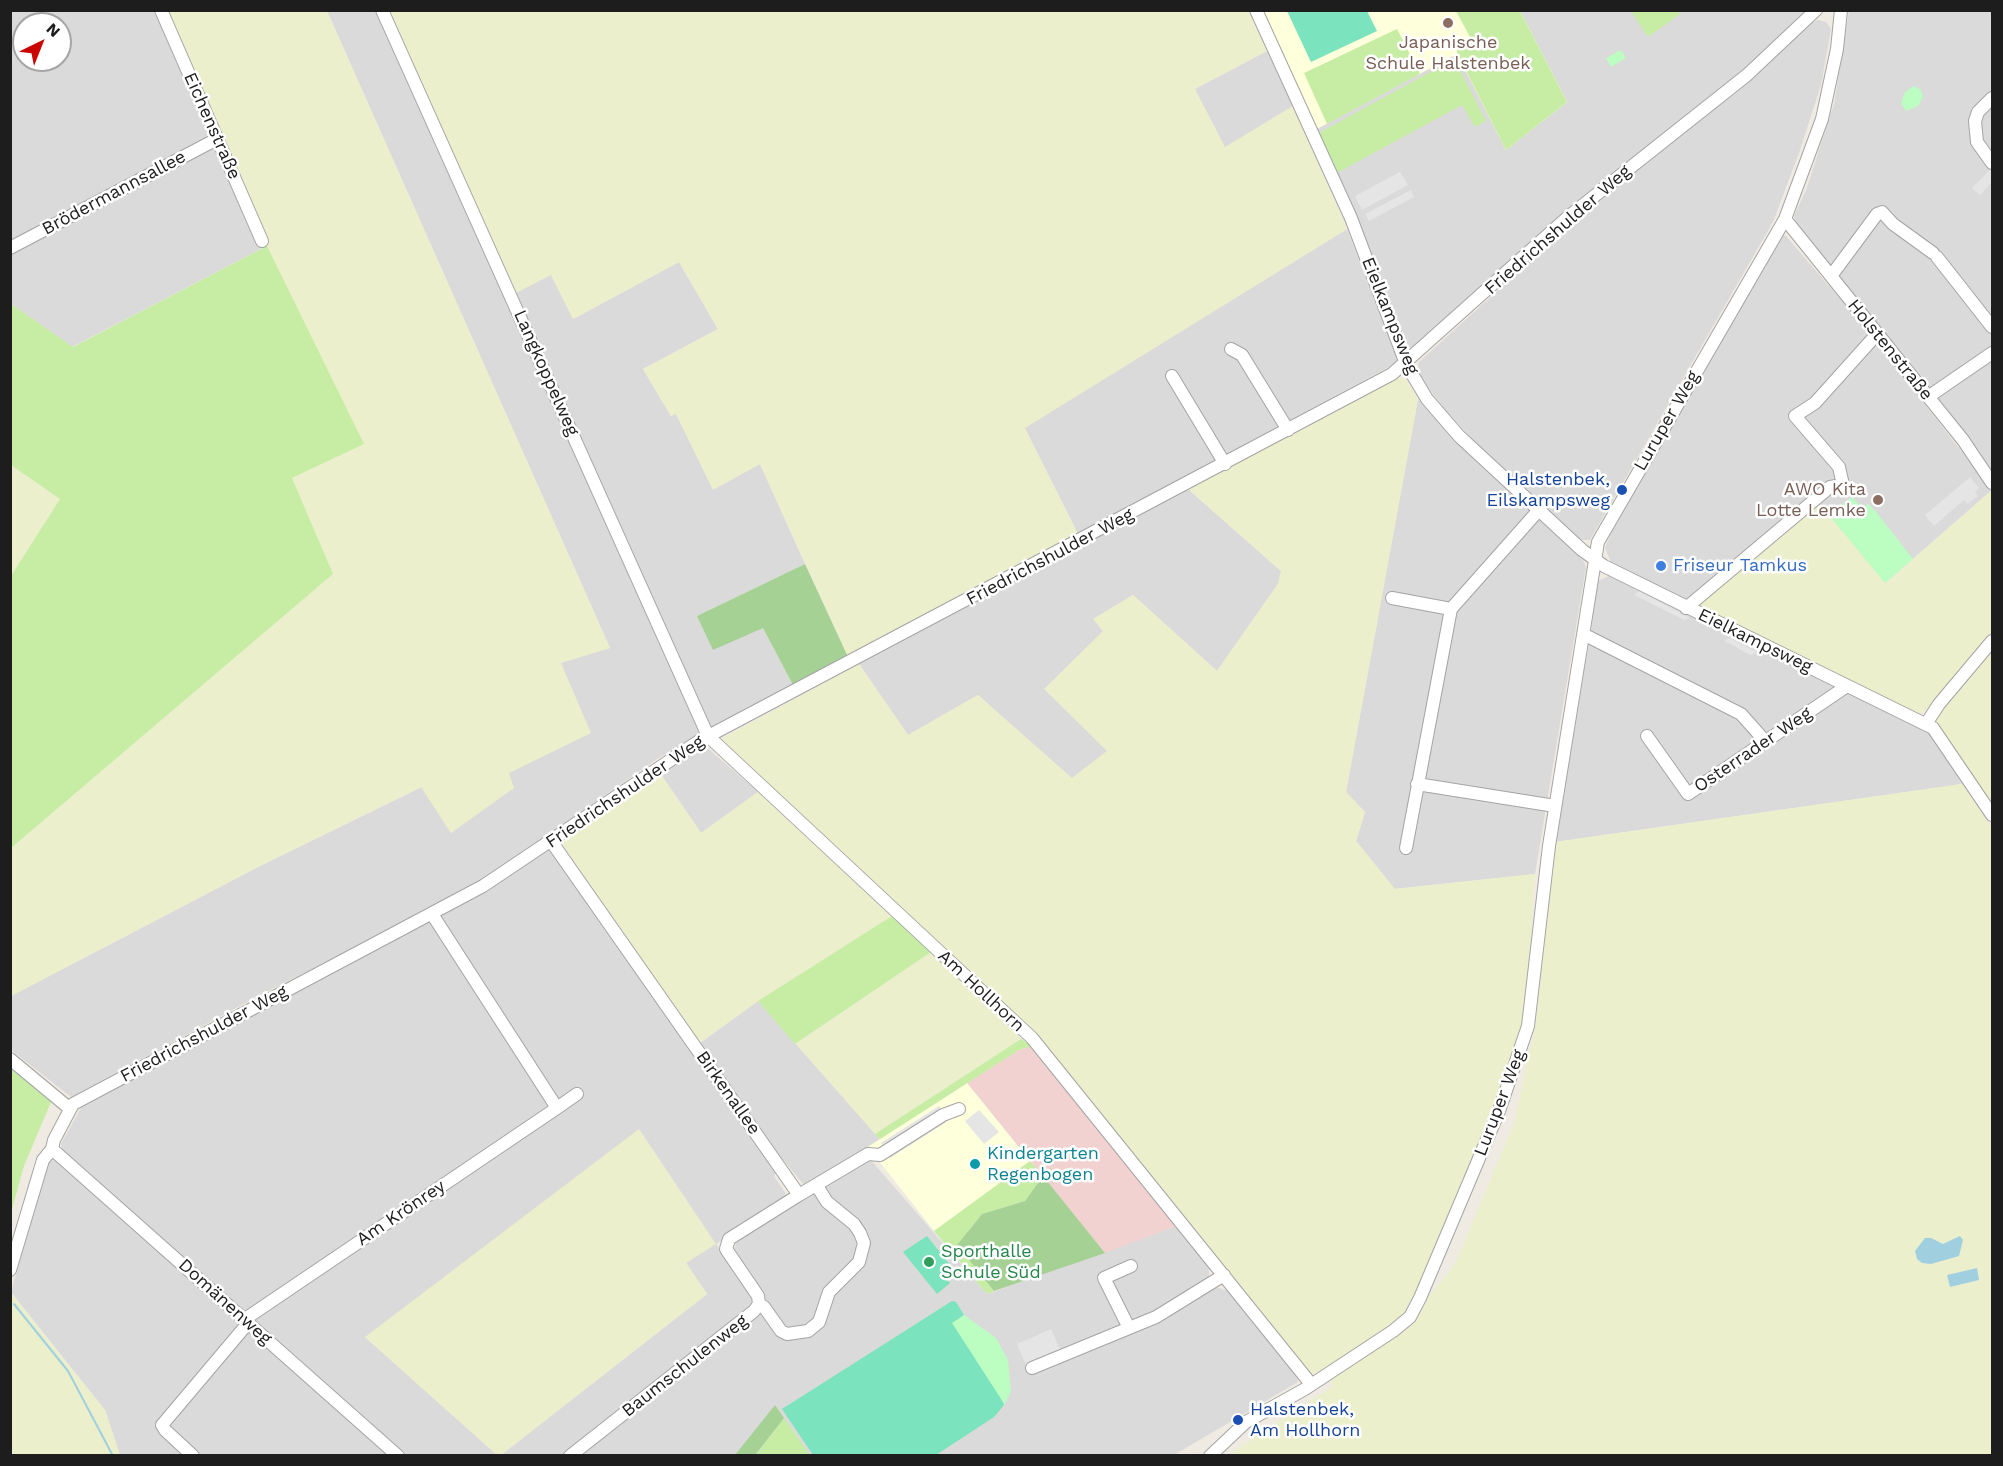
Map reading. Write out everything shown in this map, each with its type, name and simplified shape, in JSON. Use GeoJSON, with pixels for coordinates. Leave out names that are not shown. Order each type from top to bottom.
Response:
{"type":"FeatureCollection","features":[{"type":"Feature","properties":{"kind":"street","name":"Eichenstraße"},"geometry":{"type":"LineString","coordinates":[[161,10],[262,241]]}},
{"type":"Feature","properties":{"kind":"street","name":"Langkoppelweg"},"geometry":{"type":"LineString","coordinates":[[382,10],[708,736]]}},
{"type":"Feature","properties":{"kind":"street","name":"Eielkampsweg"},"geometry":{"type":"LineString","coordinates":[[1256,10],[1351,218],[1406,364],[1427,399],[1460,436],[1538,511],[1604,566],[1926,724]]}},
{"type":"Feature","properties":{"kind":"street","name":"Friedrichshulder Weg"},"geometry":{"type":"LineString","coordinates":[[69,1108],[483,886],[708,736],[1225,464],[1406,364],[1568,217],[1747,75],[1816,10]]}},
{"type":"Feature","properties":{"kind":"street"},"geometry":{"type":"LineString","coordinates":[[1836,10],[1841,11]]}},
{"type":"Feature","properties":{"kind":"street","name":"Luruper Weg"},"geometry":{"type":"LineString","coordinates":[[1210,1455],[1246,1422],[1393,1332],[1410,1317],[1463,1197],[1503,1102],[1528,1026],[1555,806],[1585,635],[1594,558],[1606,527],[1785,219],[1814,144],[1825,107],[1837,50],[1841,11]]}},
{"type":"Feature","properties":{"kind":"street"},"geometry":{"type":"LineString","coordinates":[[1992,98],[1978,112],[1975,121],[1977,142],[1992,163]]}},
{"type":"Feature","properties":{"kind":"street","name":"Brödermannsallee"},"geometry":{"type":"LineString","coordinates":[[10,248],[218,138]]}},
{"type":"Feature","properties":{"kind":"street"},"geometry":{"type":"LineString","coordinates":[[1831,276],[1877,214],[1882,212],[1893,224],[1935,255],[1992,327]]}},
{"type":"Feature","properties":{"kind":"street","name":"Holstenstraße"},"geometry":{"type":"LineString","coordinates":[[1785,219],[1976,457],[1992,483]]}},
{"type":"Feature","properties":{"kind":"street"},"geometry":{"type":"LineString","coordinates":[[1686,608],[1830,487],[1843,485],[1839,466],[1795,416],[1815,403],[1877,334]]}},
{"type":"Feature","properties":{"kind":"street"},"geometry":{"type":"LineString","coordinates":[[1231,349],[1242,355],[1288,430]]}},
{"type":"Feature","properties":{"kind":"street"},"geometry":{"type":"LineString","coordinates":[[1928,396],[1992,353]]}},
{"type":"Feature","properties":{"kind":"street"},"geometry":{"type":"LineString","coordinates":[[1172,376],[1225,464]]}},
{"type":"Feature","properties":{"kind":"street"},"geometry":{"type":"LineString","coordinates":[[1406,848],[1450,609],[1538,511]]}},
{"type":"Feature","properties":{"kind":"street"},"geometry":{"type":"LineString","coordinates":[[1392,598],[1450,609]]}},
{"type":"Feature","properties":{"kind":"street"},"geometry":{"type":"LineString","coordinates":[[1585,635],[1741,714],[1765,741]]}},
{"type":"Feature","properties":{"kind":"street"},"geometry":{"type":"LineString","coordinates":[[1992,641],[1939,704],[1926,724],[1938,734],[1992,815]]}},
{"type":"Feature","properties":{"kind":"street","name":"Osterrader Weg"},"geometry":{"type":"LineString","coordinates":[[1647,736],[1688,794],[1847,686]]}},
{"type":"Feature","properties":{"kind":"street","name":"Am Hollhorn"},"geometry":{"type":"LineString","coordinates":[[708,736],[1032,1038],[1311,1384]]}},
{"type":"Feature","properties":{"kind":"street"},"geometry":{"type":"LineString","coordinates":[[1417,783],[1555,806]]}},
{"type":"Feature","properties":{"kind":"street","name":"Birkenallee"},"geometry":{"type":"LineString","coordinates":[[551,841],[799,1195]]}},
{"type":"Feature","properties":{"kind":"street"},"geometry":{"type":"LineString","coordinates":[[432,914],[557,1108]]}},
{"type":"Feature","properties":{"kind":"street"},"geometry":{"type":"LineString","coordinates":[[10,1059],[69,1108],[52,1149],[43,1160],[10,1270]]}},
{"type":"Feature","properties":{"kind":"street","name":"Am Krönrey"},"geometry":{"type":"LineString","coordinates":[[194,1455],[162,1425],[247,1320],[577,1094]]}},
{"type":"Feature","properties":{"kind":"street"},"geometry":{"type":"LineString","coordinates":[[799,1195],[868,1154],[880,1155],[943,1115],[959,1109]]}},
{"type":"Feature","properties":{"kind":"street","name":"Domänenweg"},"geometry":{"type":"LineString","coordinates":[[52,1149],[398,1455]]}},
{"type":"Feature","properties":{"kind":"street"},"geometry":{"type":"LineString","coordinates":[[759,1304],[781,1331],[787,1334],[808,1331],[819,1322],[829,1292],[859,1262],[864,1243],[860,1233],[854,1224],[828,1202],[817,1186]]}},
{"type":"Feature","properties":{"kind":"street","name":"Baumschulenweg"},"geometry":{"type":"LineString","coordinates":[[570,1455],[754,1311],[759,1304],[758,1296],[726,1249],[729,1239],[799,1195]]}},
{"type":"Feature","properties":{"kind":"street"},"geometry":{"type":"LineString","coordinates":[[1129,1328],[1104,1278],[1131,1266]]}},
{"type":"Feature","properties":{"kind":"street"},"geometry":{"type":"LineString","coordinates":[[1032,1368],[1168,1311],[1224,1275]]}},
{"type":"Feature","properties":{"kind":"shaded area"},"geometry":{"type":"Polygon","coordinates":[[[11,11],[155,11],[208,131],[206,140],[11,243],[11,11]]]}},
{"type":"Feature","properties":{"kind":"shaded area"},"geometry":{"type":"Polygon","coordinates":[[[167,11],[327,11],[610,648],[561,663],[591,733],[509,773],[514,788],[451,833],[421,787],[260,866],[11,996],[11,848],[333,574],[292,478],[363,444],[267,246],[167,11]]]}},
{"type":"Feature","properties":{"kind":"shaded area"},"geometry":{"type":"Polygon","coordinates":[[[327,11],[377,11],[551,275],[573,319],[679,262],[718,329],[643,369],[671,416],[676,413],[713,489],[760,464],[805,564],[697,616],[763,628],[794,687],[660,757],[489,876],[421,914],[262,994],[71,1097],[11,1050],[11,996],[260,866],[422,787],[451,833],[508,773],[561,662],[610,648],[327,11]]]}},
{"type":"Feature","properties":{"kind":"shaded area"},"geometry":{"type":"Polygon","coordinates":[[[388,11],[1248,11],[1267,51],[1195,89],[1225,147],[1293,106],[1347,229],[1025,428],[1078,534],[848,657],[760,464],[713,490],[676,414],[671,416],[643,369],[718,329],[679,262],[573,319],[551,275],[516,293],[388,11]]]}},
{"type":"Feature","properties":{"kind":"shaded area"},"geometry":{"type":"Polygon","coordinates":[[[1261,11],[1520,11],[1567,102],[1506,150],[1457,54],[1315,130],[1261,11]]]}},
{"type":"Feature","properties":{"kind":"shaded area"},"geometry":{"type":"Polygon","coordinates":[[[1520,11],[1806,11],[1741,74],[1570,207],[1415,349],[1407,348],[1365,239],[1315,130],[1457,53],[1506,149],[1567,102],[1520,11]]]}},
{"type":"Feature","properties":{"kind":"shaded area"},"geometry":{"type":"Polygon","coordinates":[[[1849,11],[1992,11],[1992,473],[1980,452],[1797,225],[1794,216],[1806,190],[1834,104],[1849,11]]]}},
{"type":"Feature","properties":{"kind":"shaded area"},"geometry":{"type":"Polygon","coordinates":[[[1818,20],[1826,22],[1831,29],[1821,85],[1773,222],[1590,540],[1581,540],[1500,468],[1444,409],[1418,373],[1419,362],[1594,203],[1746,85],[1806,26],[1818,20]]]}},
{"type":"Feature","properties":{"kind":"shaded area"},"geometry":{"type":"Polygon","coordinates":[[[1267,51],[1293,106],[1225,148],[1194,89],[1267,51]]]}},
{"type":"Feature","properties":{"kind":"shaded area"},"geometry":{"type":"Polygon","coordinates":[[[216,146],[261,249],[72,347],[11,304],[11,254],[216,146]]]}},
{"type":"Feature","properties":{"kind":"shaded area"},"geometry":{"type":"Polygon","coordinates":[[[1992,168],[1992,182],[1980,195],[1972,188],[1992,168]]]}},
{"type":"Feature","properties":{"kind":"shaded area"},"geometry":{"type":"Polygon","coordinates":[[[1400,172],[1408,185],[1362,210],[1355,196],[1400,172]]]}},
{"type":"Feature","properties":{"kind":"shaded area"},"geometry":{"type":"Polygon","coordinates":[[[1411,190],[1414,197],[1369,221],[1365,214],[1411,190]]]}},
{"type":"Feature","properties":{"kind":"shaded area"},"geometry":{"type":"Polygon","coordinates":[[[1347,229],[1398,362],[1078,534],[1024,428],[1347,229]]]}},
{"type":"Feature","properties":{"kind":"shaded area"},"geometry":{"type":"Polygon","coordinates":[[[1783,235],[1860,322],[1992,490],[1885,583],[1696,606],[1611,562],[1605,548],[1612,531],[1750,288],[1783,235]]]}},
{"type":"Feature","properties":{"kind":"shaded area"},"geometry":{"type":"Polygon","coordinates":[[[1397,377],[1407,381],[1418,399],[1346,792],[1365,812],[1356,841],[1395,889],[1535,874],[1526,1027],[1494,1112],[1414,1301],[1389,1329],[1319,1373],[1309,1374],[1036,1035],[721,739],[859,664],[908,735],[978,695],[1072,778],[1107,751],[1044,689],[1103,631],[1093,619],[1133,595],[1217,671],[1278,584],[1281,571],[1188,489],[1397,377]]]}},
{"type":"Feature","properties":{"kind":"shaded area"},"geometry":{"type":"Polygon","coordinates":[[[1418,399],[1451,437],[1583,560],[1586,567],[1535,874],[1394,889],[1356,841],[1365,812],[1346,792],[1418,399]]]}},
{"type":"Feature","properties":{"kind":"shaded area"},"geometry":{"type":"Polygon","coordinates":[[[11,465],[60,499],[11,576],[11,465]]]}},
{"type":"Feature","properties":{"kind":"shaded area"},"geometry":{"type":"Polygon","coordinates":[[[1970,477],[1979,488],[1975,492],[1978,496],[1968,504],[1964,500],[1934,526],[1925,515],[1970,477]]]}},
{"type":"Feature","properties":{"kind":"shaded area"},"geometry":{"type":"Polygon","coordinates":[[[1188,489],[1282,572],[1278,584],[1217,671],[1133,595],[1094,619],[1103,631],[1108,751],[1071,779],[978,695],[908,735],[859,664],[1188,489]]]}},
{"type":"Feature","properties":{"kind":"shaded area"},"geometry":{"type":"Polygon","coordinates":[[[1992,490],[1992,635],[1929,708],[1922,713],[1912,712],[1696,606],[1820,504],[1886,583],[1992,490]]]}},
{"type":"Feature","properties":{"kind":"shaded area"},"geometry":{"type":"Polygon","coordinates":[[[1609,576],[1929,732],[1962,784],[1555,842],[1591,632],[1596,582],[1609,576]]]}},
{"type":"Feature","properties":{"kind":"shaded area"},"geometry":{"type":"Polygon","coordinates":[[[1639,591],[1690,618],[1684,620],[1634,595],[1639,591]]]}},
{"type":"Feature","properties":{"kind":"shaded area"},"geometry":{"type":"Polygon","coordinates":[[[1729,638],[1757,652],[1751,655],[1724,641],[1729,638]]]}},
{"type":"Feature","properties":{"kind":"shaded area"},"geometry":{"type":"Polygon","coordinates":[[[1992,641],[1992,815],[1926,724],[1992,641]]]}},
{"type":"Feature","properties":{"kind":"shaded area"},"geometry":{"type":"Polygon","coordinates":[[[703,744],[758,792],[701,833],[660,773],[703,744]]]}},
{"type":"Feature","properties":{"kind":"shaded area"},"geometry":{"type":"Polygon","coordinates":[[[660,773],[701,833],[758,792],[892,916],[758,1001],[700,1043],[561,842],[660,773]]]}},
{"type":"Feature","properties":{"kind":"shaded area"},"geometry":{"type":"Polygon","coordinates":[[[1962,784],[1992,828],[1992,1455],[1232,1456],[1234,1451],[1333,1386],[1330,1379],[1406,1330],[1418,1318],[1428,1298],[1455,1264],[1514,1124],[1536,1024],[1555,842],[1962,784]]]}},
{"type":"Feature","properties":{"kind":"shaded area"},"geometry":{"type":"Polygon","coordinates":[[[549,849],[777,1172],[774,1176],[786,1194],[785,1198],[716,1244],[753,1297],[754,1305],[562,1455],[501,1455],[707,1294],[686,1263],[716,1243],[365,1337],[497,1455],[407,1455],[254,1319],[581,1096],[576,1088],[556,1101],[440,916],[486,892],[549,849]]]}},
{"type":"Feature","properties":{"kind":"shaded area"},"geometry":{"type":"Polygon","coordinates":[[[431,921],[550,1105],[246,1312],[62,1150],[61,1144],[82,1106],[431,921]]]}},
{"type":"Feature","properties":{"kind":"shaded area"},"geometry":{"type":"Polygon","coordinates":[[[931,952],[1021,1039],[875,1134],[796,1044],[931,952]]]}},
{"type":"Feature","properties":{"kind":"shaded area"},"geometry":{"type":"Polygon","coordinates":[[[758,1001],[880,1139],[810,1184],[804,1185],[779,1155],[700,1043],[758,1001]]]}},
{"type":"Feature","properties":{"kind":"shaded area"},"geometry":{"type":"Polygon","coordinates":[[[1032,1046],[1176,1226],[1105,1253],[967,1083],[1019,1050],[1032,1046]]]}},
{"type":"Feature","properties":{"kind":"shaded area"},"geometry":{"type":"Polygon","coordinates":[[[967,1083],[1030,1161],[934,1231],[868,1147],[967,1083]]]}},
{"type":"Feature","properties":{"kind":"shaded area"},"geometry":{"type":"Polygon","coordinates":[[[939,1106],[948,1121],[890,1158],[881,1143],[939,1106]]]}},
{"type":"Feature","properties":{"kind":"shaded area"},"geometry":{"type":"Polygon","coordinates":[[[979,1110],[999,1132],[984,1144],[965,1121],[979,1110]]]}},
{"type":"Feature","properties":{"kind":"shaded area"},"geometry":{"type":"Polygon","coordinates":[[[639,1129],[716,1244],[686,1263],[707,1294],[501,1455],[497,1455],[365,1337],[639,1129]]]}},
{"type":"Feature","properties":{"kind":"shaded area"},"geometry":{"type":"Polygon","coordinates":[[[870,1159],[987,1294],[1176,1226],[1209,1266],[1209,1279],[1216,1287],[1230,1292],[1296,1375],[1298,1382],[1174,1455],[578,1456],[767,1307],[733,1254],[738,1237],[870,1159]]]}},
{"type":"Feature","properties":{"kind":"shaded area"},"geometry":{"type":"Polygon","coordinates":[[[54,1160],[242,1324],[155,1425],[189,1455],[120,1455],[105,1410],[11,1292],[47,1163],[54,1160]]]}},
{"type":"Feature","properties":{"kind":"shaded area"},"geometry":{"type":"Polygon","coordinates":[[[10,1292],[105,1410],[120,1455],[11,1455],[10,1292]]]}},
{"type":"Feature","properties":{"kind":"shaded area"},"geometry":{"type":"Polygon","coordinates":[[[1051,1329],[1060,1349],[1026,1365],[1017,1344],[1051,1329]]]}},
{"type":"Feature","properties":{"kind":"shaded area"},"geometry":{"type":"Polygon","coordinates":[[[248,1330],[390,1455],[201,1455],[172,1431],[168,1423],[248,1330]]]}},
{"type":"Feature","properties":{"kind":"green space"},"geometry":{"type":"Polygon","coordinates":[[[1287,11],[1367,11],[1377,31],[1311,62],[1287,11]]]}},
{"type":"Feature","properties":{"kind":"green space"},"geometry":{"type":"Polygon","coordinates":[[[1456,11],[1520,11],[1567,102],[1506,150],[1457,53],[1457,44],[1470,37],[1456,11]]]}},
{"type":"Feature","properties":{"kind":"green space"},"geometry":{"type":"Polygon","coordinates":[[[1631,11],[1677,11],[1680,14],[1648,37],[1631,11]]]}},
{"type":"Feature","properties":{"kind":"green space"},"geometry":{"type":"Polygon","coordinates":[[[1397,29],[1420,74],[1327,124],[1304,73],[1397,29]]]}},
{"type":"Feature","properties":{"kind":"green space"},"geometry":{"type":"Polygon","coordinates":[[[1621,50],[1626,58],[1611,67],[1606,58],[1621,50]]]}},
{"type":"Feature","properties":{"kind":"green space"},"geometry":{"type":"Polygon","coordinates":[[[1454,59],[1486,121],[1475,127],[1462,105],[1335,174],[1317,134],[1454,59]]]}},
{"type":"Feature","properties":{"kind":"green space"},"geometry":{"type":"Polygon","coordinates":[[[1914,86],[1921,90],[1923,97],[1918,106],[1906,111],[1901,103],[1905,92],[1914,86]]]}},
{"type":"Feature","properties":{"kind":"green space"},"geometry":{"type":"Polygon","coordinates":[[[267,246],[364,444],[292,478],[333,574],[11,848],[11,576],[60,499],[11,465],[11,304],[73,347],[267,246]]]}},
{"type":"Feature","properties":{"kind":"green space"},"geometry":{"type":"Polygon","coordinates":[[[1852,497],[1862,508],[1868,504],[1876,512],[1913,559],[1885,583],[1833,520],[1841,505],[1852,497]]]}},
{"type":"Feature","properties":{"kind":"green space"},"geometry":{"type":"Polygon","coordinates":[[[805,564],[848,657],[794,687],[763,628],[713,650],[697,616],[805,564]]]}},
{"type":"Feature","properties":{"kind":"green space"},"geometry":{"type":"Polygon","coordinates":[[[892,916],[931,952],[795,1044],[758,1001],[892,916]]]}},
{"type":"Feature","properties":{"kind":"green space"},"geometry":{"type":"Polygon","coordinates":[[[1021,1039],[1032,1046],[1019,1050],[880,1139],[875,1134],[1021,1039]]]}},
{"type":"Feature","properties":{"kind":"green space"},"geometry":{"type":"Polygon","coordinates":[[[11,1069],[51,1102],[24,1166],[11,1213],[11,1069]]]}},
{"type":"Feature","properties":{"kind":"green space"},"geometry":{"type":"Polygon","coordinates":[[[1030,1161],[1043,1176],[1025,1201],[982,1214],[957,1245],[994,1291],[987,1294],[934,1231],[1030,1161]]]}},
{"type":"Feature","properties":{"kind":"green space"},"geometry":{"type":"Polygon","coordinates":[[[1043,1176],[1105,1253],[994,1291],[957,1245],[982,1214],[1025,1201],[1043,1176]]]}},
{"type":"Feature","properties":{"kind":"green space","name":"Sporthalle Schule Süd"},"geometry":{"type":"Polygon","coordinates":[[[927,1236],[955,1271],[946,1278],[950,1283],[937,1294],[903,1252],[927,1236]]]}},
{"type":"Feature","properties":{"kind":"green space"},"geometry":{"type":"Polygon","coordinates":[[[952,1301],[956,1302],[964,1315],[952,1323],[1003,1402],[1004,1405],[994,1417],[936,1455],[813,1455],[782,1409],[952,1301]]]}},
{"type":"Feature","properties":{"kind":"green space"},"geometry":{"type":"Polygon","coordinates":[[[964,1315],[996,1338],[1008,1360],[1011,1392],[1004,1405],[951,1323],[964,1315]]]}},
{"type":"Feature","properties":{"kind":"green space"},"geometry":{"type":"Polygon","coordinates":[[[775,1405],[784,1418],[755,1455],[735,1455],[775,1405]]]}},
{"type":"Feature","properties":{"kind":"green space"},"geometry":{"type":"Polygon","coordinates":[[[784,1418],[810,1455],[755,1456],[784,1418]]]}},
{"type":"Feature","properties":{"kind":"water"},"geometry":{"type":"Polygon","coordinates":[[[1960,1236],[1963,1240],[1959,1256],[1931,1264],[1922,1263],[1917,1259],[1915,1251],[1925,1238],[1931,1238],[1943,1244],[1960,1236]]]}},
{"type":"Feature","properties":{"kind":"water"},"geometry":{"type":"Polygon","coordinates":[[[1977,1268],[1979,1280],[1950,1287],[1947,1275],[1977,1268]]]}},
{"type":"Feature","properties":{"kind":"waterway"},"geometry":{"type":"LineString","coordinates":[[14,1304],[68,1371],[113,1456]]}},
{"type":"Feature","properties":{"kind":"place","name":"Japanische Schule Halstenbek"},"geometry":{"type":"Point","coordinates":[1448,23]}},
{"type":"Feature","properties":{"kind":"place","name":"Halstenbek, Eilskampsweg"},"geometry":{"type":"Point","coordinates":[1622,490]}},
{"type":"Feature","properties":{"kind":"place","name":"AWO Kita Lotte Lemke"},"geometry":{"type":"Point","coordinates":[1878,500]}},
{"type":"Feature","properties":{"kind":"place","name":"Friseur Tamkus"},"geometry":{"type":"Point","coordinates":[1661,566]}},
{"type":"Feature","properties":{"kind":"place","name":"Kindergarten Regenbogen"},"geometry":{"type":"Point","coordinates":[975,1164]}},
{"type":"Feature","properties":{"kind":"place","name":"Sporthalle Schule Süd"},"geometry":{"type":"Point","coordinates":[929,1262]}},
{"type":"Feature","properties":{"kind":"place","name":"Halstenbek, Am Hollhorn"},"geometry":{"type":"Point","coordinates":[1238,1420]}}]}
